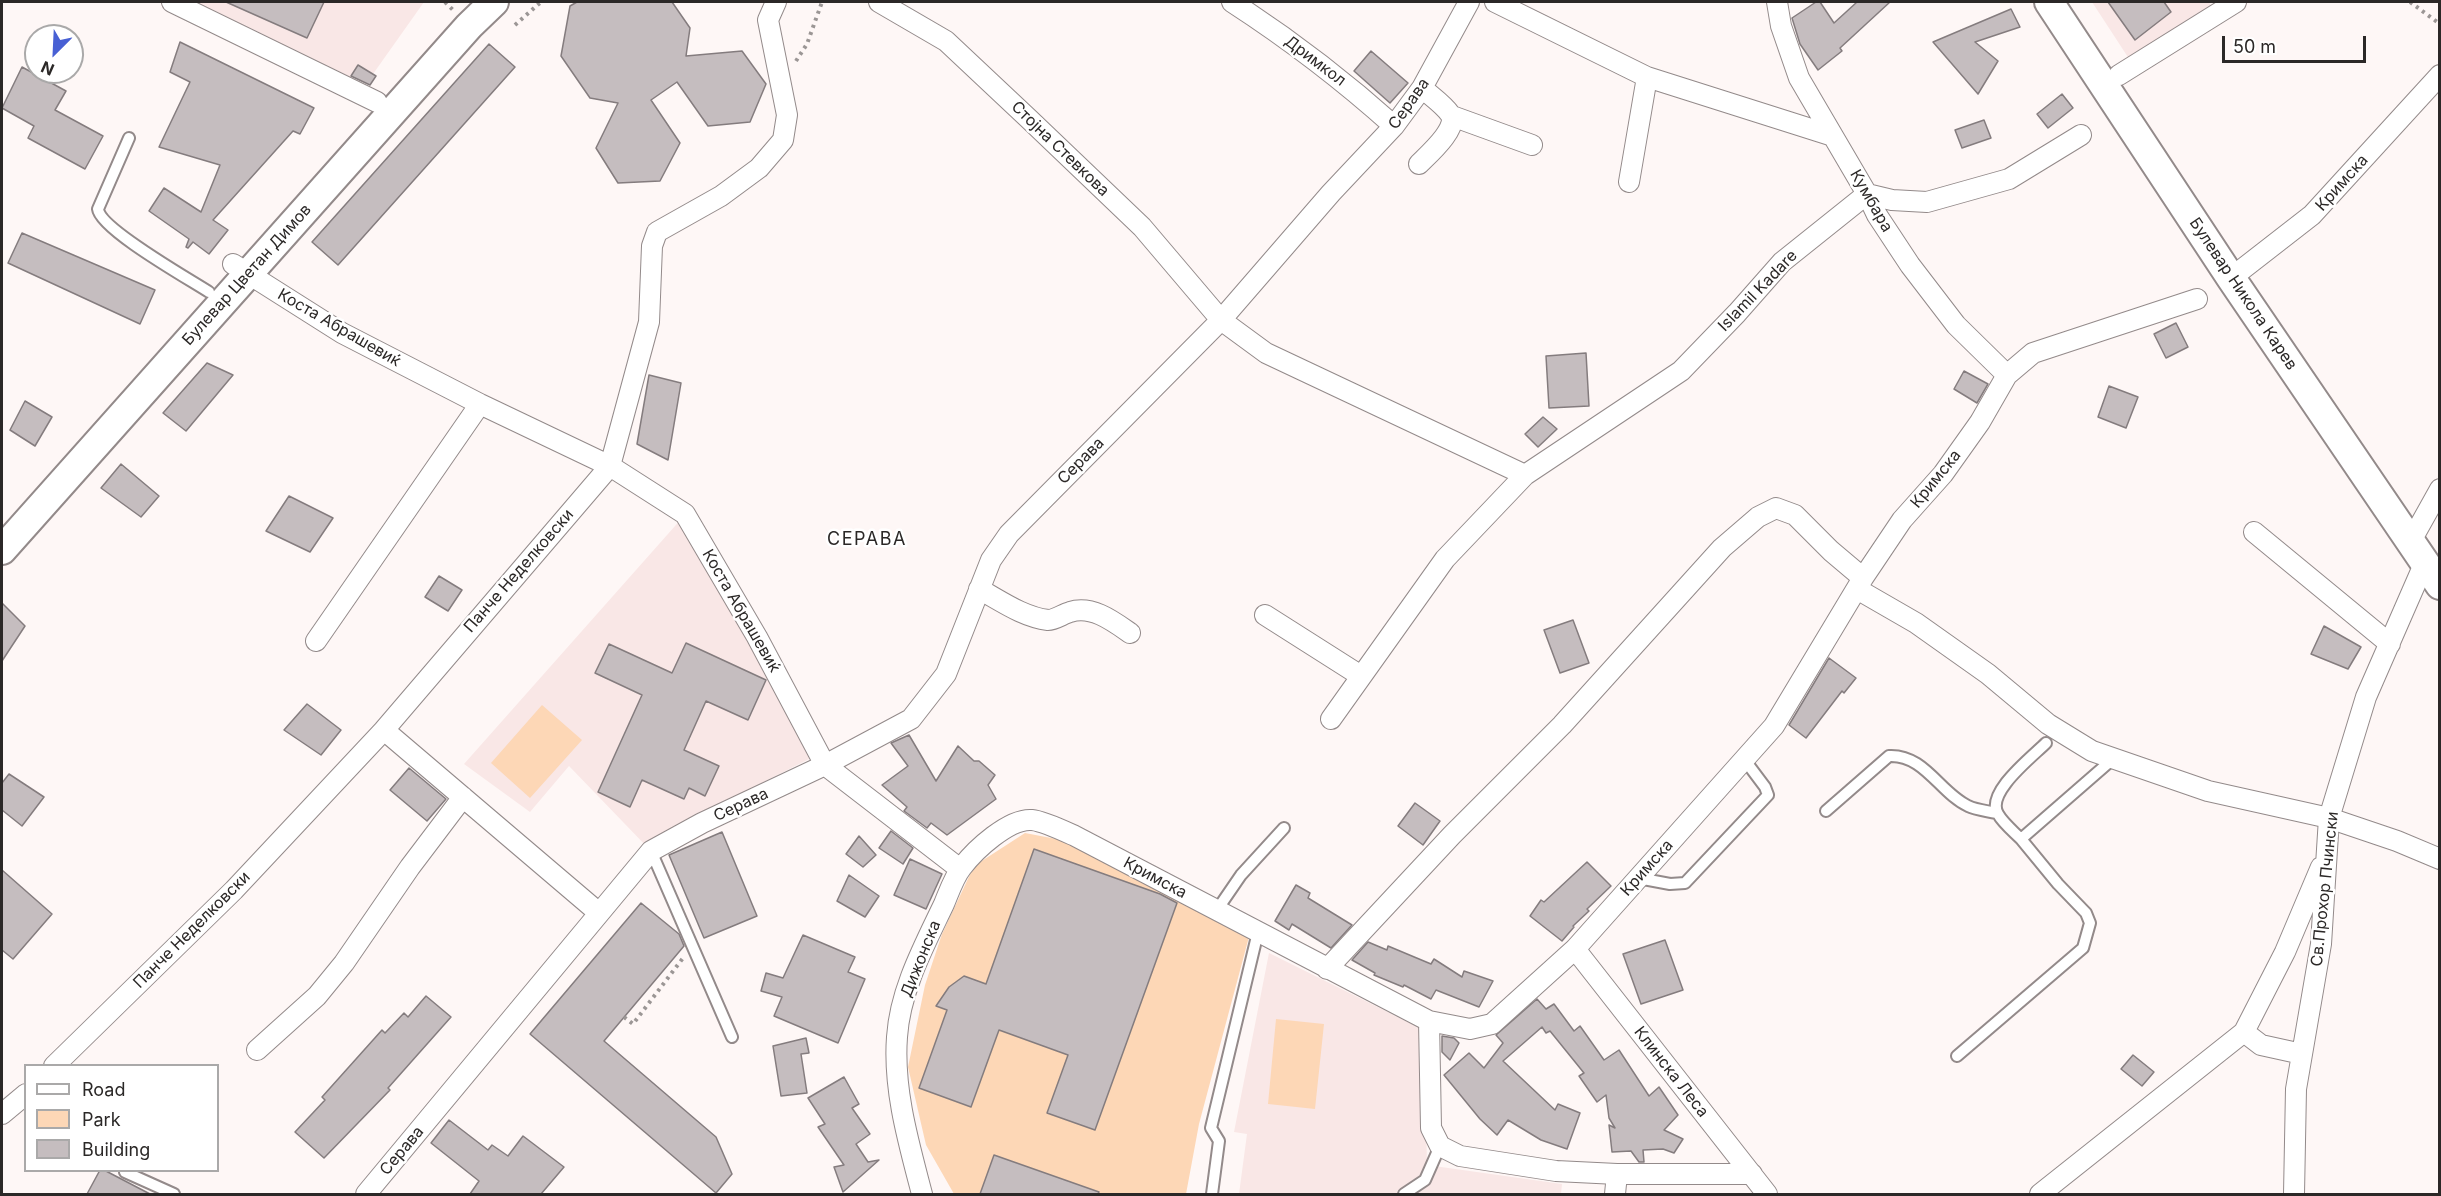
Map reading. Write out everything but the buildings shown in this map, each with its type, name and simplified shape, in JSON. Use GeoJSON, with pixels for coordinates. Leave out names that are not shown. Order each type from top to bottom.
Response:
{"type":"FeatureCollection","features":[{"type":"Feature","properties":{"kind":"street"},"geometry":{"type":"LineString","coordinates":[[172,2],[377,102]]}},
{"type":"Feature","properties":{"kind":"street","name":"Булевар Цветан Димов"},"geometry":{"type":"LineString","coordinates":[[2,523],[209,292],[240,269],[494,2]]}},
{"type":"Feature","properties":{"kind":"street","name":"Панче Неделковски"},"geometry":{"type":"LineString","coordinates":[[55,1064],[234,890],[384,730],[610,466],[648,322],[652,246],[657,232],[721,196],[759,168],[783,140],[787,115],[768,20],[776,2]]}},
{"type":"Feature","properties":{"kind":"street","name":"Стојна Стевкова"},"geometry":{"type":"LineString","coordinates":[[879,2],[946,41],[1142,227],[1221,320],[1266,353],[1525,475]]}},
{"type":"Feature","properties":{"kind":"street","name":"Дримкол"},"geometry":{"type":"LineString","coordinates":[[1232,2],[1271,27],[1361,96],[1394,126]]}},
{"type":"Feature","properties":{"kind":"street","name":"Серава"},"geometry":{"type":"LineString","coordinates":[[366,1194],[651,851],[702,823],[825,765],[911,719],[946,674],[991,560],[1009,534],[1221,320],[1331,193],[1394,126],[1422,88],[1469,2]]}},
{"type":"Feature","properties":{"kind":"street"},"geometry":{"type":"LineString","coordinates":[[1495,2],[1647,77],[1833,136]]}},
{"type":"Feature","properties":{"kind":"street","name":"Кумбара"},"geometry":{"type":"LineString","coordinates":[[1777,2],[1781,26],[1799,78],[1877,215],[1910,265],[1956,326],[2007,375]]}},
{"type":"Feature","properties":{"kind":"street","name":"Булевар Никола Карев"},"geometry":{"type":"LineString","coordinates":[[2049,2],[2231,278],[2425,563]]}},
{"type":"Feature","properties":{"kind":"street"},"geometry":{"type":"LineString","coordinates":[[2119,75],[2236,2]]}},
{"type":"Feature","properties":{"kind":"street","name":"Булевар Цветан Димов"},"geometry":{"type":"LineString","coordinates":[[2,550],[240,269],[456,6]]}},
{"type":"Feature","properties":{"kind":"street","name":"Кримска"},"geometry":{"type":"LineString","coordinates":[[2231,278],[2312,215],[2439,75]]}},
{"type":"Feature","properties":{"kind":"street"},"geometry":{"type":"LineString","coordinates":[[1629,182],[1647,77]]}},
{"type":"Feature","properties":{"kind":"street"},"geometry":{"type":"LineString","coordinates":[[1422,88],[1452,116],[1532,145]]}},
{"type":"Feature","properties":{"kind":"street"},"geometry":{"type":"LineString","coordinates":[[1419,164],[1449,131],[1453,122],[1452,116]]}},
{"type":"Feature","properties":{"kind":"street"},"geometry":{"type":"LineString","coordinates":[[1867,194],[1892,200],[1927,202],[1989,185],[2009,179],[2081,135]]}},
{"type":"Feature","properties":{"kind":"street","name":"Islamil Kadare"},"geometry":{"type":"LineString","coordinates":[[1331,719],[1445,559],[1525,475],[1681,371],[1782,262],[1867,194]]}},
{"type":"Feature","properties":{"kind":"street","name":"Коста Абрашевиќ"},"geometry":{"type":"LineString","coordinates":[[240,269],[342,333],[480,404],[610,466],[685,514],[757,637],[825,765],[960,869]]}},
{"type":"Feature","properties":{"kind":"street","name":"Кримска"},"geometry":{"type":"LineString","coordinates":[[960,869],[998,832],[1014,824],[1032,820],[1075,836],[1429,1021],[1470,1029],[1491,1024],[1575,949],[1774,726],[1860,583],[1902,520],[1943,474],[1980,422],[2007,375],[2033,353],[2197,299]]}},
{"type":"Feature","properties":{"kind":"street"},"geometry":{"type":"LineString","coordinates":[[316,641],[480,404]]}},
{"type":"Feature","properties":{"kind":"street","name":"Св.Прохор Пчински"},"geometry":{"type":"LineString","coordinates":[[2294,1194],[2296,1089],[2321,944],[2329,818],[2366,697],[2425,563],[2439,489]]}},
{"type":"Feature","properties":{"kind":"street"},"geometry":{"type":"LineString","coordinates":[[1327,969],[1452,835],[1562,725],[1722,548],[1758,517],[1776,508],[1795,515],[1860,583],[1988,674],[2048,724],[2092,751],[2208,791],[2329,818],[2397,841],[2439,859]]}},
{"type":"Feature","properties":{"kind":"street"},"geometry":{"type":"LineString","coordinates":[[2254,532],[2390,644]]}},
{"type":"Feature","properties":{"kind":"street"},"geometry":{"type":"LineString","coordinates":[[979,589],[1028,616],[1051,620],[1073,611],[1093,611],[1112,620],[1130,633]]}},
{"type":"Feature","properties":{"kind":"street"},"geometry":{"type":"LineString","coordinates":[[1265,615],[1361,676]]}},
{"type":"Feature","properties":{"kind":"street"},"geometry":{"type":"LineString","coordinates":[[384,730],[599,913]]}},
{"type":"Feature","properties":{"kind":"street"},"geometry":{"type":"LineString","coordinates":[[257,1050],[317,996],[344,963],[410,867],[463,797]]}},
{"type":"Feature","properties":{"kind":"street"},"geometry":{"type":"LineString","coordinates":[[2040,1194],[2244,1032],[2284,952],[2326,856]]}},
{"type":"Feature","properties":{"kind":"street","name":"Дижонска"},"geometry":{"type":"LineString","coordinates":[[922,1194],[902,1109],[897,1066],[897,1035],[909,985],[921,952],[960,869]]}},
{"type":"Feature","properties":{"kind":"street","name":"Клинска Леса"},"geometry":{"type":"LineString","coordinates":[[1575,949],[1767,1194]]}},
{"type":"Feature","properties":{"kind":"street"},"geometry":{"type":"LineString","coordinates":[[1429,1021],[1431,1128],[1440,1146],[1460,1155],[1535,1167],[1617,1174],[1752,1174]]}},
{"type":"Feature","properties":{"kind":"street"},"geometry":{"type":"LineString","coordinates":[[2244,1032],[2261,1045],[2302,1054]]}},
{"type":"Feature","properties":{"kind":"street"},"geometry":{"type":"LineString","coordinates":[[2,1114],[24,1096]]}},
{"type":"Feature","properties":{"kind":"street"},"geometry":{"type":"LineString","coordinates":[[1615,1194],[1617,1174]]}},
{"type":"Feature","properties":{"kind":"lane"},"geometry":{"type":"LineString","coordinates":[[129,138],[98,209],[98,215],[105,223],[155,259],[209,292]]}},
{"type":"Feature","properties":{"kind":"lane"},"geometry":{"type":"LineString","coordinates":[[1996,813],[1995,798],[2002,787],[2046,743]]}},
{"type":"Feature","properties":{"kind":"lane"},"geometry":{"type":"LineString","coordinates":[[1826,811],[1889,756],[1902,755],[1922,767],[1969,807],[1996,813],[2086,913],[2090,924],[2083,948],[1957,1056]]}},
{"type":"Feature","properties":{"kind":"lane"},"geometry":{"type":"LineString","coordinates":[[2020,839],[2114,758]]}},
{"type":"Feature","properties":{"kind":"lane"},"geometry":{"type":"LineString","coordinates":[[1638,878],[1670,884],[1685,883],[1768,795],[1765,787],[1744,759]]}},
{"type":"Feature","properties":{"kind":"lane"},"geometry":{"type":"LineString","coordinates":[[1217,910],[1240,875],[1284,828]]}},
{"type":"Feature","properties":{"kind":"lane"},"geometry":{"type":"LineString","coordinates":[[651,851],[732,1037]]}},
{"type":"Feature","properties":{"kind":"lane"},"geometry":{"type":"LineString","coordinates":[[1212,1194],[1219,1140],[1211,1128],[1258,932]]}},
{"type":"Feature","properties":{"kind":"lane"},"geometry":{"type":"LineString","coordinates":[[1404,1194],[1425,1180],[1440,1146]]}},
{"type":"Feature","properties":{"kind":"lane"},"geometry":{"type":"LineString","coordinates":[[125,1172],[174,1194]]}},
{"type":"Feature","properties":{"kind":"path"},"geometry":{"type":"LineString","coordinates":[[515,25],[541,2]]}},
{"type":"Feature","properties":{"kind":"path"},"geometry":{"type":"LineString","coordinates":[[782,87],[807,44],[822,2]]}},
{"type":"Feature","properties":{"kind":"path"},"geometry":{"type":"LineString","coordinates":[[2410,2],[2439,24]]}},
{"type":"Feature","properties":{"kind":"path"},"geometry":{"type":"LineString","coordinates":[[624,1017],[633,1024],[693,946]]}},
{"type":"Feature","properties":{"kind":"shaded area"},"geometry":{"type":"Polygon","coordinates":[[[192,2],[424,2],[373,74],[358,65],[348,81],[192,2]]]}},
{"type":"Feature","properties":{"kind":"shaded area"},"geometry":{"type":"Polygon","coordinates":[[[2092,2],[2209,2],[2219,22],[2137,71],[2092,2]]]}},
{"type":"Feature","properties":{"kind":"shaded area"},"geometry":{"type":"Polygon","coordinates":[[[683,517],[811,758],[724,802],[651,851],[569,766],[530,812],[464,764],[683,517]]]}},
{"type":"Feature","properties":{"kind":"shaded area"},"geometry":{"type":"Polygon","coordinates":[[[1269,953],[1424,1030],[1427,1165],[1562,1184],[1561,1194],[1239,1194],[1247,1134],[1234,1132],[1269,953]]]}},
{"type":"Feature","properties":{"kind":"green space"},"geometry":{"type":"Polygon","coordinates":[[[542,705],[582,740],[530,798],[491,763],[542,705]]]}},
{"type":"Feature","properties":{"kind":"green space"},"geometry":{"type":"Polygon","coordinates":[[[1025,833],[1072,842],[1250,933],[1199,1124],[1186,1194],[954,1194],[926,1145],[908,1067],[925,985],[942,934],[974,866],[1025,833]]]}},
{"type":"Feature","properties":{"kind":"green space"},"geometry":{"type":"Polygon","coordinates":[[[1276,1019],[1324,1024],[1315,1109],[1268,1104],[1276,1019]]]}},
{"type":"Feature","properties":{"kind":"district","name":"СЕРАВА"},"geometry":{"type":"Point","coordinates":[867,540]}}]}
